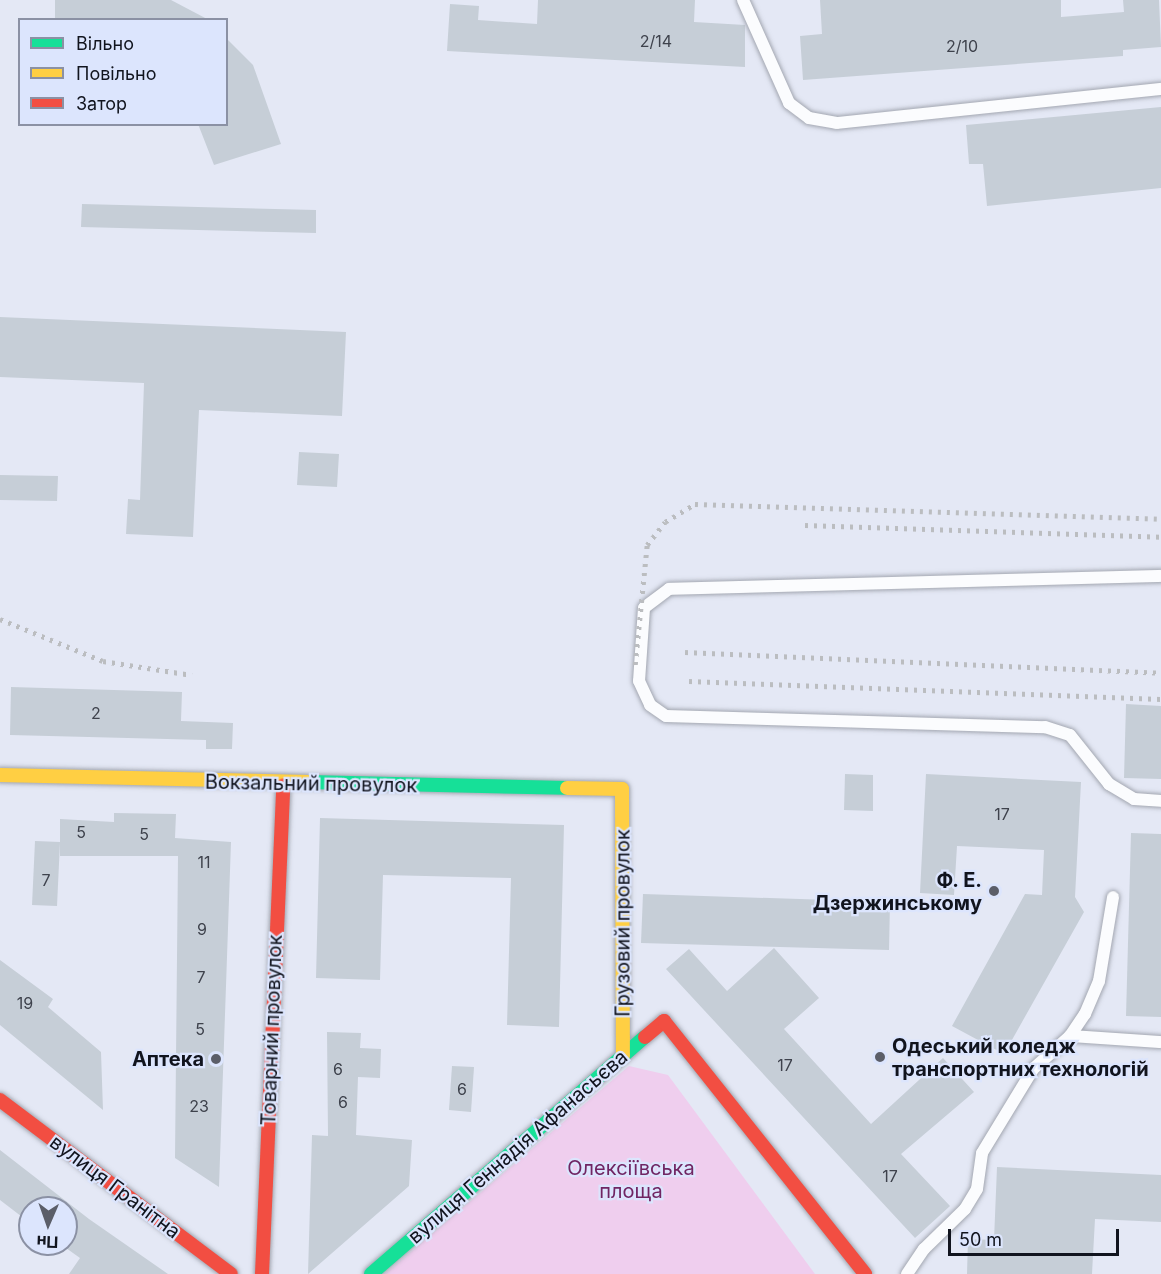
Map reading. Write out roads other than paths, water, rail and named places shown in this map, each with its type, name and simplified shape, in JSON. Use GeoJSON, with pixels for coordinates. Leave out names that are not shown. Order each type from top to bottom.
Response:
{"type":"FeatureCollection","features":[{"type":"Feature","properties":{"kind":"street","name":"Вокзальний провулок"},"geometry":{"type":"LineString","coordinates":[[0,775],[283,785],[622,789]]}},
{"type":"Feature","properties":{"kind":"street","name":"Товарний провулок"},"geometry":{"type":"LineString","coordinates":[[262,1274],[283,785]]}},
{"type":"Feature","properties":{"kind":"street","name":"Грузовий провулок"},"geometry":{"type":"LineString","coordinates":[[622,789],[623,1056]]}},
{"type":"Feature","properties":{"kind":"street","name":"вулиця Геннадія Афанасьєва"},"geometry":{"type":"LineString","coordinates":[[371,1274],[664,1021],[865,1274]]}},
{"type":"Feature","properties":{"kind":"street","name":"вулиця Гранітна"},"geometry":{"type":"LineString","coordinates":[[0,1100],[231,1274]]}},
{"type":"Feature","properties":{"kind":"lane"},"geometry":{"type":"LineString","coordinates":[[743,0],[789,103],[809,118],[837,123],[1161,89]]}},
{"type":"Feature","properties":{"kind":"lane"},"geometry":{"type":"LineString","coordinates":[[1161,576],[669,589],[644,608],[639,681],[650,705],[666,717],[1045,727],[1070,735],[1109,784],[1134,799],[1161,801]]}},
{"type":"Feature","properties":{"kind":"lane"},"geometry":{"type":"LineString","coordinates":[[907,1274],[924,1249],[965,1209],[977,1189],[982,1153],[1033,1069],[1070,1036],[1099,981],[1113,897]]}},
{"type":"Feature","properties":{"kind":"lane"},"geometry":{"type":"LineString","coordinates":[[1070,1036],[1161,1042]]}},
{"type":"Feature","properties":{"kind":"railway"},"geometry":{"type":"LineString","coordinates":[[635,665],[647,545],[665,522],[695,504],[1161,519]]}},
{"type":"Feature","properties":{"kind":"railway"},"geometry":{"type":"LineString","coordinates":[[805,525],[1161,537]]}},
{"type":"Feature","properties":{"kind":"railway"},"geometry":{"type":"LineString","coordinates":[[0,619],[103,661],[192,675]]}},
{"type":"Feature","properties":{"kind":"railway"},"geometry":{"type":"LineString","coordinates":[[685,652],[1161,673]]}},
{"type":"Feature","properties":{"kind":"railway"},"geometry":{"type":"LineString","coordinates":[[689,681],[1161,699]]}},
{"type":"Feature","properties":{"kind":"place","name":"Ф. Е. Дзержинському"},"geometry":{"type":"Point","coordinates":[994,891]}},
{"type":"Feature","properties":{"kind":"place","name":"Одеський коледж транспортних технологій"},"geometry":{"type":"Point","coordinates":[880,1057]}},
{"type":"Feature","properties":{"kind":"place","name":"Аптека"},"geometry":{"type":"Point","coordinates":[216,1059]}},
{"type":"Feature","properties":{"kind":"park label","name":"Олексіївська площа"},"geometry":{"type":"Point","coordinates":[631,1180]}}]}
